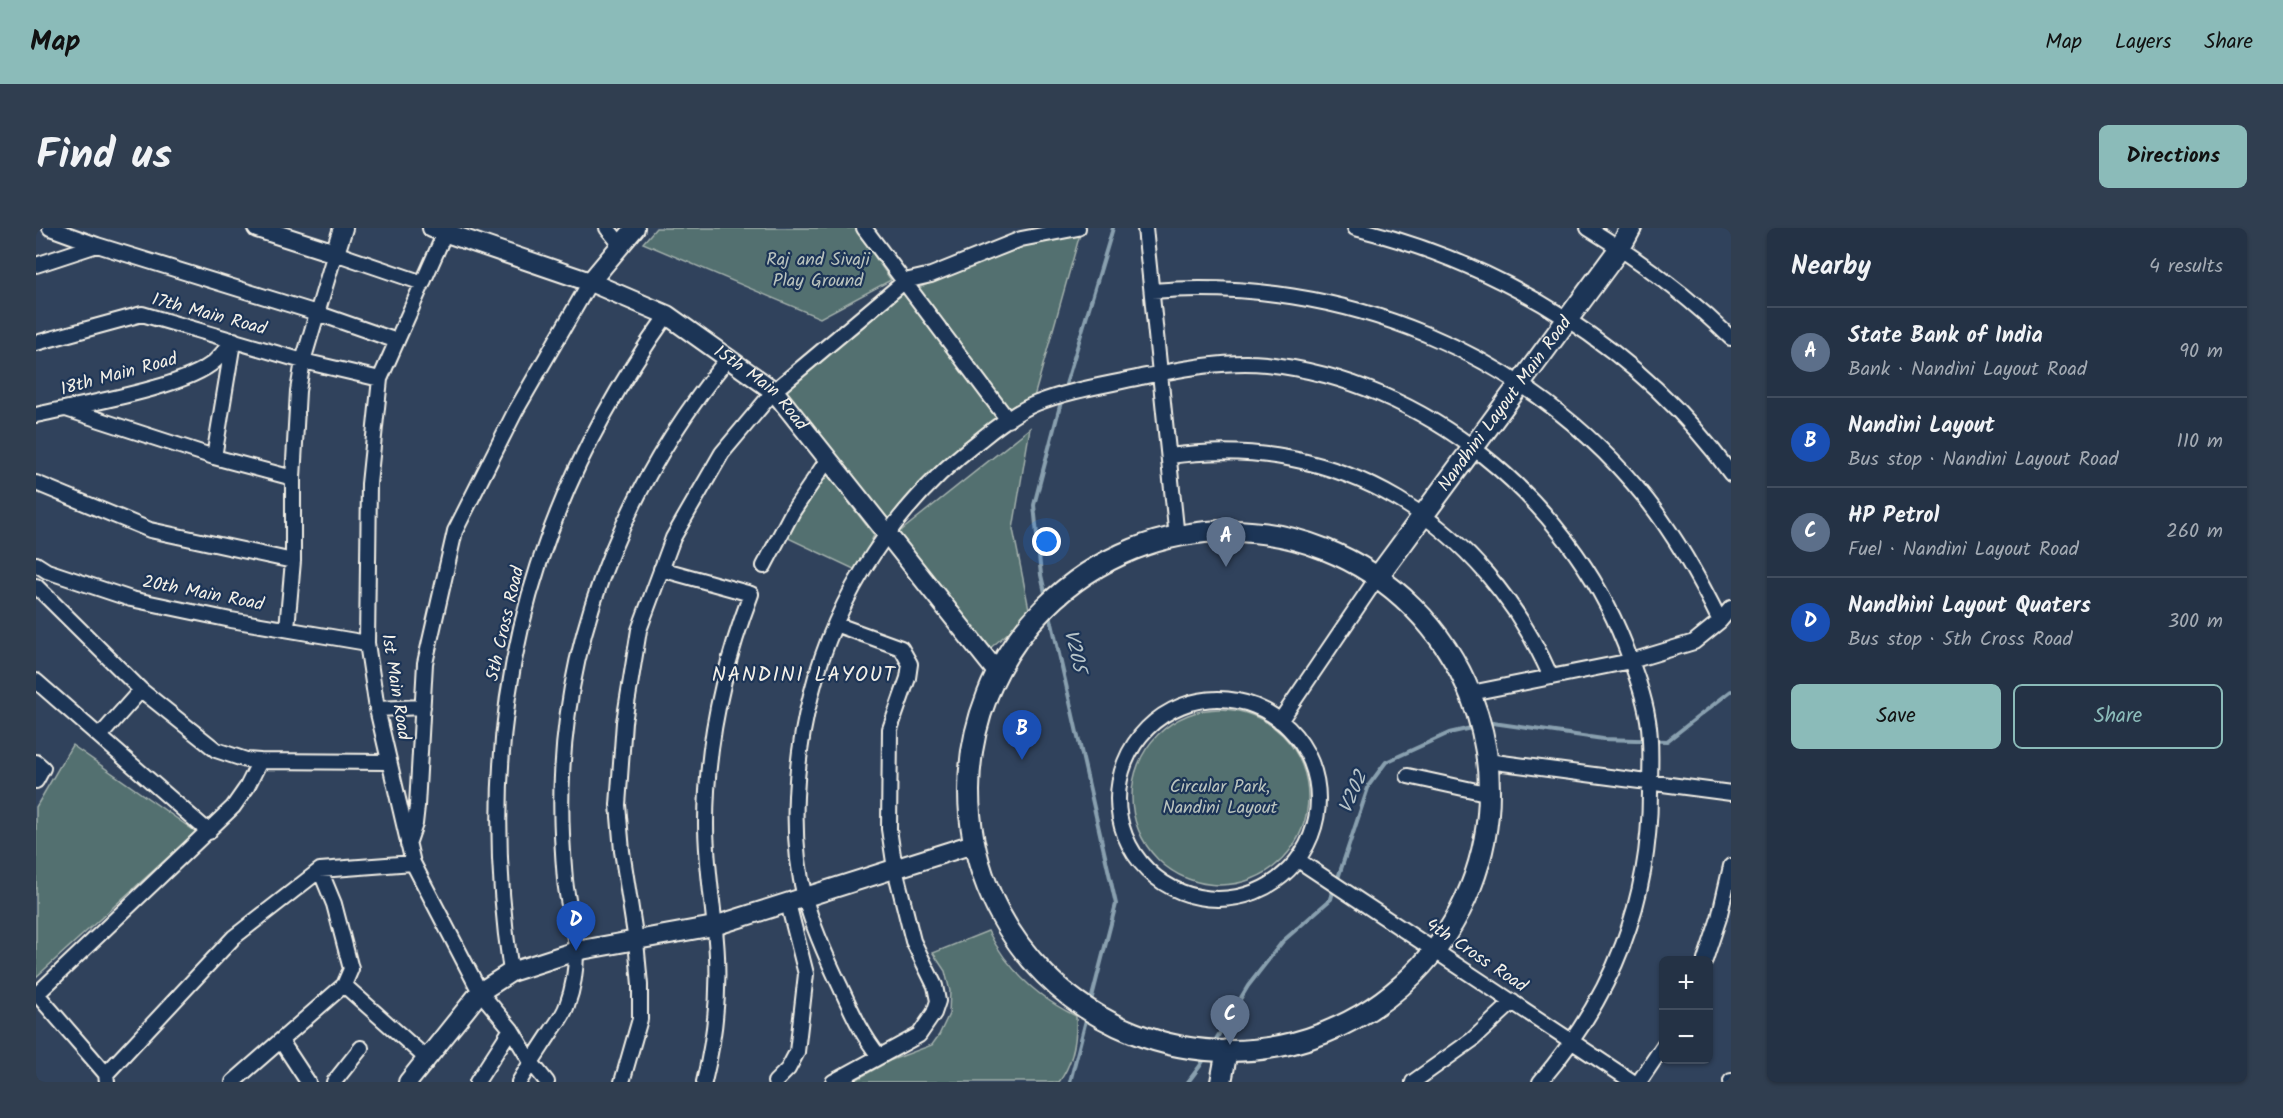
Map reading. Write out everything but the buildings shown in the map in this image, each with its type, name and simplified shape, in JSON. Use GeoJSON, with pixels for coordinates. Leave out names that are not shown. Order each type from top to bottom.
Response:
{"type":"FeatureCollection","features":[{"type":"Feature","properties":{"kind":"main road","name":"Nandhini Layout Main Road"},"geometry":{"type":"LineString","coordinates":[[1377,578],[1620,248],[1631,228]]}},
{"type":"Feature","properties":{"kind":"main road"},"geometry":{"type":"LineString","coordinates":[[1246,533],[1291,540],[1334,554],[1377,578],[1405,599],[1432,628],[1452,655],[1471,693],[1484,736],[1487,761],[1484,825],[1473,869],[1457,911],[1435,950],[1398,994],[1375,1012],[1331,1035],[1290,1047],[1248,1051],[1223,1050],[1105,1017],[1083,1004],[1046,975],[1015,939],[991,899],[973,844],[967,809],[969,756],[975,724],[996,671],[1011,647],[1039,614],[1084,579],[1113,561],[1177,538],[1246,533]]}},
{"type":"Feature","properties":{"kind":"main road"},"geometry":{"type":"LineString","coordinates":[[1221,1082],[1223,1050]]}},
{"type":"Feature","properties":{"kind":"street"},"geometry":{"type":"LineString","coordinates":[[50,228],[97,245],[317,313],[397,341]]}},
{"type":"Feature","properties":{"kind":"street"},"geometry":{"type":"LineString","coordinates":[[257,228],[423,283]]}},
{"type":"Feature","properties":{"kind":"street"},"geometry":{"type":"LineString","coordinates":[[287,628],[293,561],[293,478],[298,391],[303,361],[343,228]]}},
{"type":"Feature","properties":{"kind":"street"},"geometry":{"type":"LineString","coordinates":[[607,228],[621,245]]}},
{"type":"Feature","properties":{"kind":"street"},"geometry":{"type":"LineString","coordinates":[[408,844],[415,824],[417,806],[425,663],[455,531],[514,412],[590,282],[635,228]]}},
{"type":"Feature","properties":{"kind":"street"},"geometry":{"type":"LineString","coordinates":[[864,228],[1008,420]]}},
{"type":"Feature","properties":{"kind":"street"},"geometry":{"type":"LineString","coordinates":[[622,1082],[640,1019],[636,941],[622,851],[618,806],[624,722],[639,630],[673,538],[722,453],[774,391],[905,281],[931,275],[1022,238],[1078,228]]}},
{"type":"Feature","properties":{"kind":"street"},"geometry":{"type":"LineString","coordinates":[[1145,228],[1177,538]]}},
{"type":"Feature","properties":{"kind":"street"},"geometry":{"type":"LineString","coordinates":[[1355,228],[1417,245],[1460,262],[1512,286],[1568,318],[1600,341],[1654,387],[1702,437],[1731,474]]}},
{"type":"Feature","properties":{"kind":"street"},"geometry":{"type":"LineString","coordinates":[[1588,228],[1620,248],[1683,294],[1731,338]]}},
{"type":"Feature","properties":{"kind":"street","name":"15th Main Road"},"geometry":{"type":"LineString","coordinates":[[441,230],[590,282],[667,315],[774,391],[996,671]]}},
{"type":"Feature","properties":{"kind":"street","name":"1st Main Road"},"geometry":{"type":"LineString","coordinates":[[441,230],[423,283],[380,379],[369,484],[367,643],[388,762],[413,863],[480,992],[512,1029],[531,1062],[547,1082]]}},
{"type":"Feature","properties":{"kind":"street"},"geometry":{"type":"LineString","coordinates":[[36,264],[97,245]]}},
{"type":"Feature","properties":{"kind":"street"},"geometry":{"type":"LineString","coordinates":[[1152,291],[1240,289],[1273,292],[1337,304],[1390,319],[1470,354],[1546,402],[1600,449],[1647,501],[1687,558],[1720,621]]}},
{"type":"Feature","properties":{"kind":"street","name":"17th Main Road"},"geometry":{"type":"LineString","coordinates":[[36,343],[142,314],[303,361],[380,379]]}},
{"type":"Feature","properties":{"kind":"street","name":"5th Cross Road"},"geometry":{"type":"LineString","coordinates":[[512,972],[501,891],[498,809],[503,727],[516,646],[537,567],[565,491],[601,417],[626,374],[667,315]]}},
{"type":"Feature","properties":{"kind":"street"},"geometry":{"type":"LineString","coordinates":[[214,457],[234,340]]}},
{"type":"Feature","properties":{"kind":"street","name":"18th Main Road"},"geometry":{"type":"LineString","coordinates":[[36,415],[171,383],[215,361],[234,340]]}},
{"type":"Feature","properties":{"kind":"street"},"geometry":{"type":"LineString","coordinates":[[519,1082],[566,1008],[571,992],[576,951],[565,881],[561,810],[564,740],[583,636],[604,568],[632,503],[673,432],[706,384],[729,357]]}},
{"type":"Feature","properties":{"kind":"street"},"geometry":{"type":"LineString","coordinates":[[774,1082],[788,1069],[797,1052],[806,974],[796,900],[798,771],[807,709],[815,678],[835,624],[866,564],[901,515],[940,473],[962,454],[1032,405],[1068,393],[1160,373],[1250,363],[1304,370],[1383,396],[1438,425],[1473,448],[1513,481],[1535,503],[1574,551],[1606,604],[1631,661],[1648,721],[1650,811],[1646,861],[1629,930],[1606,986],[1573,1042],[1540,1082]]}},
{"type":"Feature","properties":{"kind":"street"},"geometry":{"type":"LineString","coordinates":[[64,409],[214,457],[293,478]]}},
{"type":"Feature","properties":{"kind":"street"},"geometry":{"type":"LineString","coordinates":[[1169,456],[1214,452],[1295,460],[1373,486],[1423,515],[1462,546],[1498,585],[1528,629],[1551,677]]}},
{"type":"Feature","properties":{"kind":"street"},"geometry":{"type":"LineString","coordinates":[[764,566],[793,511],[828,459]]}},
{"type":"Feature","properties":{"kind":"street"},"geometry":{"type":"LineString","coordinates":[[36,483],[150,530],[293,561]]}},
{"type":"Feature","properties":{"kind":"street","name":"20th Main Road"},"geometry":{"type":"LineString","coordinates":[[36,564],[47,571],[131,599],[231,620],[367,643]]}},
{"type":"Feature","properties":{"kind":"street"},"geometry":{"type":"LineString","coordinates":[[661,569],[751,594],[721,688],[706,790],[706,844],[717,956],[716,1012],[704,1082]]}},
{"type":"Feature","properties":{"kind":"street"},"geometry":{"type":"LineString","coordinates":[[1280,721],[1377,578]]}},
{"type":"Feature","properties":{"kind":"street"},"geometry":{"type":"LineString","coordinates":[[36,586],[141,690],[216,750],[246,760],[260,761],[388,762]]}},
{"type":"Feature","properties":{"kind":"street"},"geometry":{"type":"LineString","coordinates":[[1471,693],[1631,661],[1694,642],[1720,621],[1731,608]]}},
{"type":"Feature","properties":{"kind":"street"},"geometry":{"type":"LineString","coordinates":[[833,1082],[919,1035],[934,1013],[938,1001],[935,986],[913,941],[889,829],[890,729],[908,678],[910,664],[901,648],[835,624]]}},
{"type":"Feature","properties":{"kind":"street"},"geometry":{"type":"LineString","coordinates":[[36,681],[209,832]]}},
{"type":"Feature","properties":{"kind":"street"},"geometry":{"type":"LineString","coordinates":[[100,736],[141,690]]}},
{"type":"Feature","properties":{"kind":"street"},"geometry":{"type":"LineString","coordinates":[[1215,699],[1245,702],[1273,715],[1280,721],[1295,734],[1310,758],[1318,785],[1318,814],[1310,841],[1298,860],[1272,885],[1243,897],[1212,900],[1182,894],[1155,879],[1134,857],[1120,829],[1116,798],[1121,768],[1135,741],[1157,719],[1184,704],[1215,699]]}},
{"type":"Feature","properties":{"kind":"street"},"geometry":{"type":"LineString","coordinates":[[377,709],[423,707]]}},
{"type":"Feature","properties":{"kind":"street"},"geometry":{"type":"LineString","coordinates":[[260,761],[238,800],[209,832],[36,994],[107,1078],[234,937],[320,870],[413,863]]}},
{"type":"Feature","properties":{"kind":"street"},"geometry":{"type":"LineString","coordinates":[[1487,761],[1731,793]]}},
{"type":"Feature","properties":{"kind":"street"},"geometry":{"type":"LineString","coordinates":[[36,762],[43,768],[36,781]]}},
{"type":"Feature","properties":{"kind":"street"},"geometry":{"type":"LineString","coordinates":[[1408,776],[1486,792]]}},
{"type":"Feature","properties":{"kind":"street"},"geometry":{"type":"LineString","coordinates":[[408,1082],[480,992],[512,972],[576,951],[714,926],[973,844]]}},
{"type":"Feature","properties":{"kind":"street","name":"4th Cross Road"},"geometry":{"type":"LineString","coordinates":[[1298,860],[1633,1082]]}},
{"type":"Feature","properties":{"kind":"street"},"geometry":{"type":"LineString","coordinates":[[1706,956],[1719,918],[1731,866]]}},
{"type":"Feature","properties":{"kind":"street"},"geometry":{"type":"LineString","coordinates":[[233,1082],[344,985],[351,969],[334,904],[320,870]]}},
{"type":"Feature","properties":{"kind":"street"},"geometry":{"type":"LineString","coordinates":[[796,900],[864,1036],[879,1056]]}},
{"type":"Feature","properties":{"kind":"street"},"geometry":{"type":"LineString","coordinates":[[344,985],[426,1058]]}},
{"type":"Feature","properties":{"kind":"street"},"geometry":{"type":"LineString","coordinates":[[1413,1082],[1472,1040],[1513,1002]]}},
{"type":"Feature","properties":{"kind":"street"},"geometry":{"type":"LineString","coordinates":[[477,1082],[512,1029]]}},
{"type":"Feature","properties":{"kind":"street"},"geometry":{"type":"LineString","coordinates":[[281,1041],[308,1082]]}},
{"type":"Feature","properties":{"kind":"street"},"geometry":{"type":"LineString","coordinates":[[334,1082],[361,1048]]}},
{"type":"Feature","properties":{"kind":"street"},"geometry":{"type":"LineString","coordinates":[[1639,1082],[1659,1053]]}},
{"type":"Feature","properties":{"kind":"green space","name":"Raj and Sivaji Play Ground"},"geometry":{"type":"Polygon","coordinates":[[[656,228],[855,228],[891,280],[820,318],[643,243],[656,228]]]}},
{"type":"Feature","properties":{"kind":"green space"},"geometry":{"type":"Polygon","coordinates":[[[1080,234],[1034,397],[1010,412],[916,289],[1019,245],[1080,234]]]}},
{"type":"Feature","properties":{"kind":"green space"},"geometry":{"type":"Polygon","coordinates":[[[904,289],[1002,421],[966,443],[935,469],[908,499],[884,534],[779,390],[904,289]]]}},
{"type":"Feature","properties":{"kind":"green space"},"geometry":{"type":"Polygon","coordinates":[[[1030,428],[1013,529],[1030,614],[988,650],[892,538],[1030,428]]]}},
{"type":"Feature","properties":{"kind":"green space"},"geometry":{"type":"Polygon","coordinates":[[[827,474],[874,535],[858,571],[786,537],[827,474]]]}},
{"type":"Feature","properties":{"kind":"green space","name":"Circular Park, Nandini Layout"},"geometry":{"type":"Polygon","coordinates":[[[1220,709],[1254,716],[1269,724],[1282,735],[1293,748],[1301,763],[1308,797],[1301,831],[1293,846],[1282,859],[1269,870],[1254,878],[1220,885],[1186,878],[1171,870],[1158,859],[1147,846],[1139,831],[1132,797],[1139,763],[1147,748],[1158,735],[1171,724],[1186,716],[1220,709]]]}},
{"type":"Feature","properties":{"kind":"green space"},"geometry":{"type":"Polygon","coordinates":[[[72,745],[196,832],[36,977],[36,807],[72,745]]]}},
{"type":"Feature","properties":{"kind":"green space"},"geometry":{"type":"Polygon","coordinates":[[[988,931],[1005,958],[1024,981],[1048,1000],[1076,1016],[1073,1051],[1068,1067],[1059,1082],[852,1082],[889,1061],[932,1045],[949,1014],[950,991],[945,971],[933,953],[988,931]]]}},
{"type":"Feature","properties":{"kind":"waterway","name":"V205"},"geometry":{"type":"LineString","coordinates":[[1064,391],[1113,228]]}},
{"type":"Feature","properties":{"kind":"waterway","name":"V205"},"geometry":{"type":"LineString","coordinates":[[1062,398],[1034,505],[1041,575],[1116,904],[1070,1082]]}},
{"type":"Feature","properties":{"kind":"waterway","name":"V202"},"geometry":{"type":"LineString","coordinates":[[1337,881],[1369,785],[1386,762],[1449,733],[1493,723],[1603,739],[1667,741],[1731,691]]}},
{"type":"Feature","properties":{"kind":"waterway","name":"V202"},"geometry":{"type":"LineString","coordinates":[[1188,1082],[1248,986],[1283,941],[1331,899],[1334,888]]}},
{"type":"Feature","properties":{"kind":"place","name":"State Bank of India"},"geometry":{"type":"Point","coordinates":[1226,567]}},
{"type":"Feature","properties":{"kind":"place","name":"Nandini Layout"},"geometry":{"type":"Point","coordinates":[1022,760]}},
{"type":"Feature","properties":{"kind":"place","name":"Nandhini Layout Quaters"},"geometry":{"type":"Point","coordinates":[576,951]}},
{"type":"Feature","properties":{"kind":"place","name":"HP Petrol"},"geometry":{"type":"Point","coordinates":[1230,1045]}},
{"type":"Feature","properties":{"kind":"district","name":"NANDINI LAYOUT"},"geometry":{"type":"Point","coordinates":[804,675]}}]}
